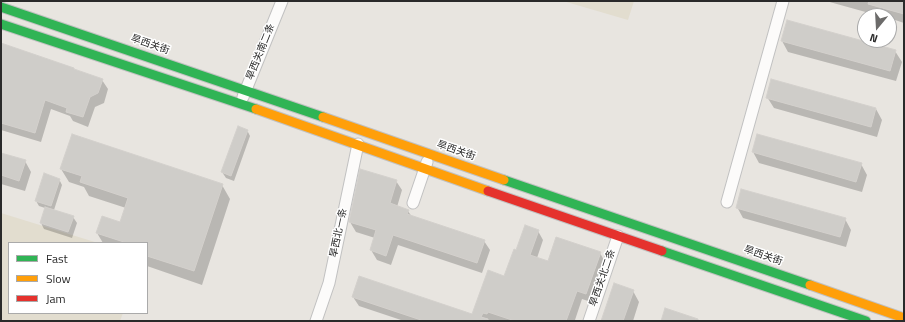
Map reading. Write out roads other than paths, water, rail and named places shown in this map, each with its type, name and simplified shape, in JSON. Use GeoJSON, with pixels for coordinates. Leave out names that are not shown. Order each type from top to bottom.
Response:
{"type":"FeatureCollection","features":[{"type":"Feature","properties":{"kind":"main road","name":"旱西关街"},"geometry":{"type":"LineString","coordinates":[[1,6],[430,153],[904,319]]}},
{"type":"Feature","properties":{"kind":"main road"},"geometry":{"type":"LineString","coordinates":[[1,24],[358,144],[618,236],[866,321]]}},
{"type":"Feature","properties":{"kind":"street","name":"旱西关南二条"},"geometry":{"type":"LineString","coordinates":[[241,104],[282,1]]}},
{"type":"Feature","properties":{"kind":"street"},"geometry":{"type":"LineString","coordinates":[[727,202],[783,1]]}},
{"type":"Feature","properties":{"kind":"street","name":"旱西北一条"},"geometry":{"type":"LineString","coordinates":[[316,321],[329,283],[358,144]]}},
{"type":"Feature","properties":{"kind":"street"},"geometry":{"type":"LineString","coordinates":[[413,203],[430,153]]}},
{"type":"Feature","properties":{"kind":"street","name":"旱西关北二条"},"geometry":{"type":"LineString","coordinates":[[589,321],[618,236]]}}]}
